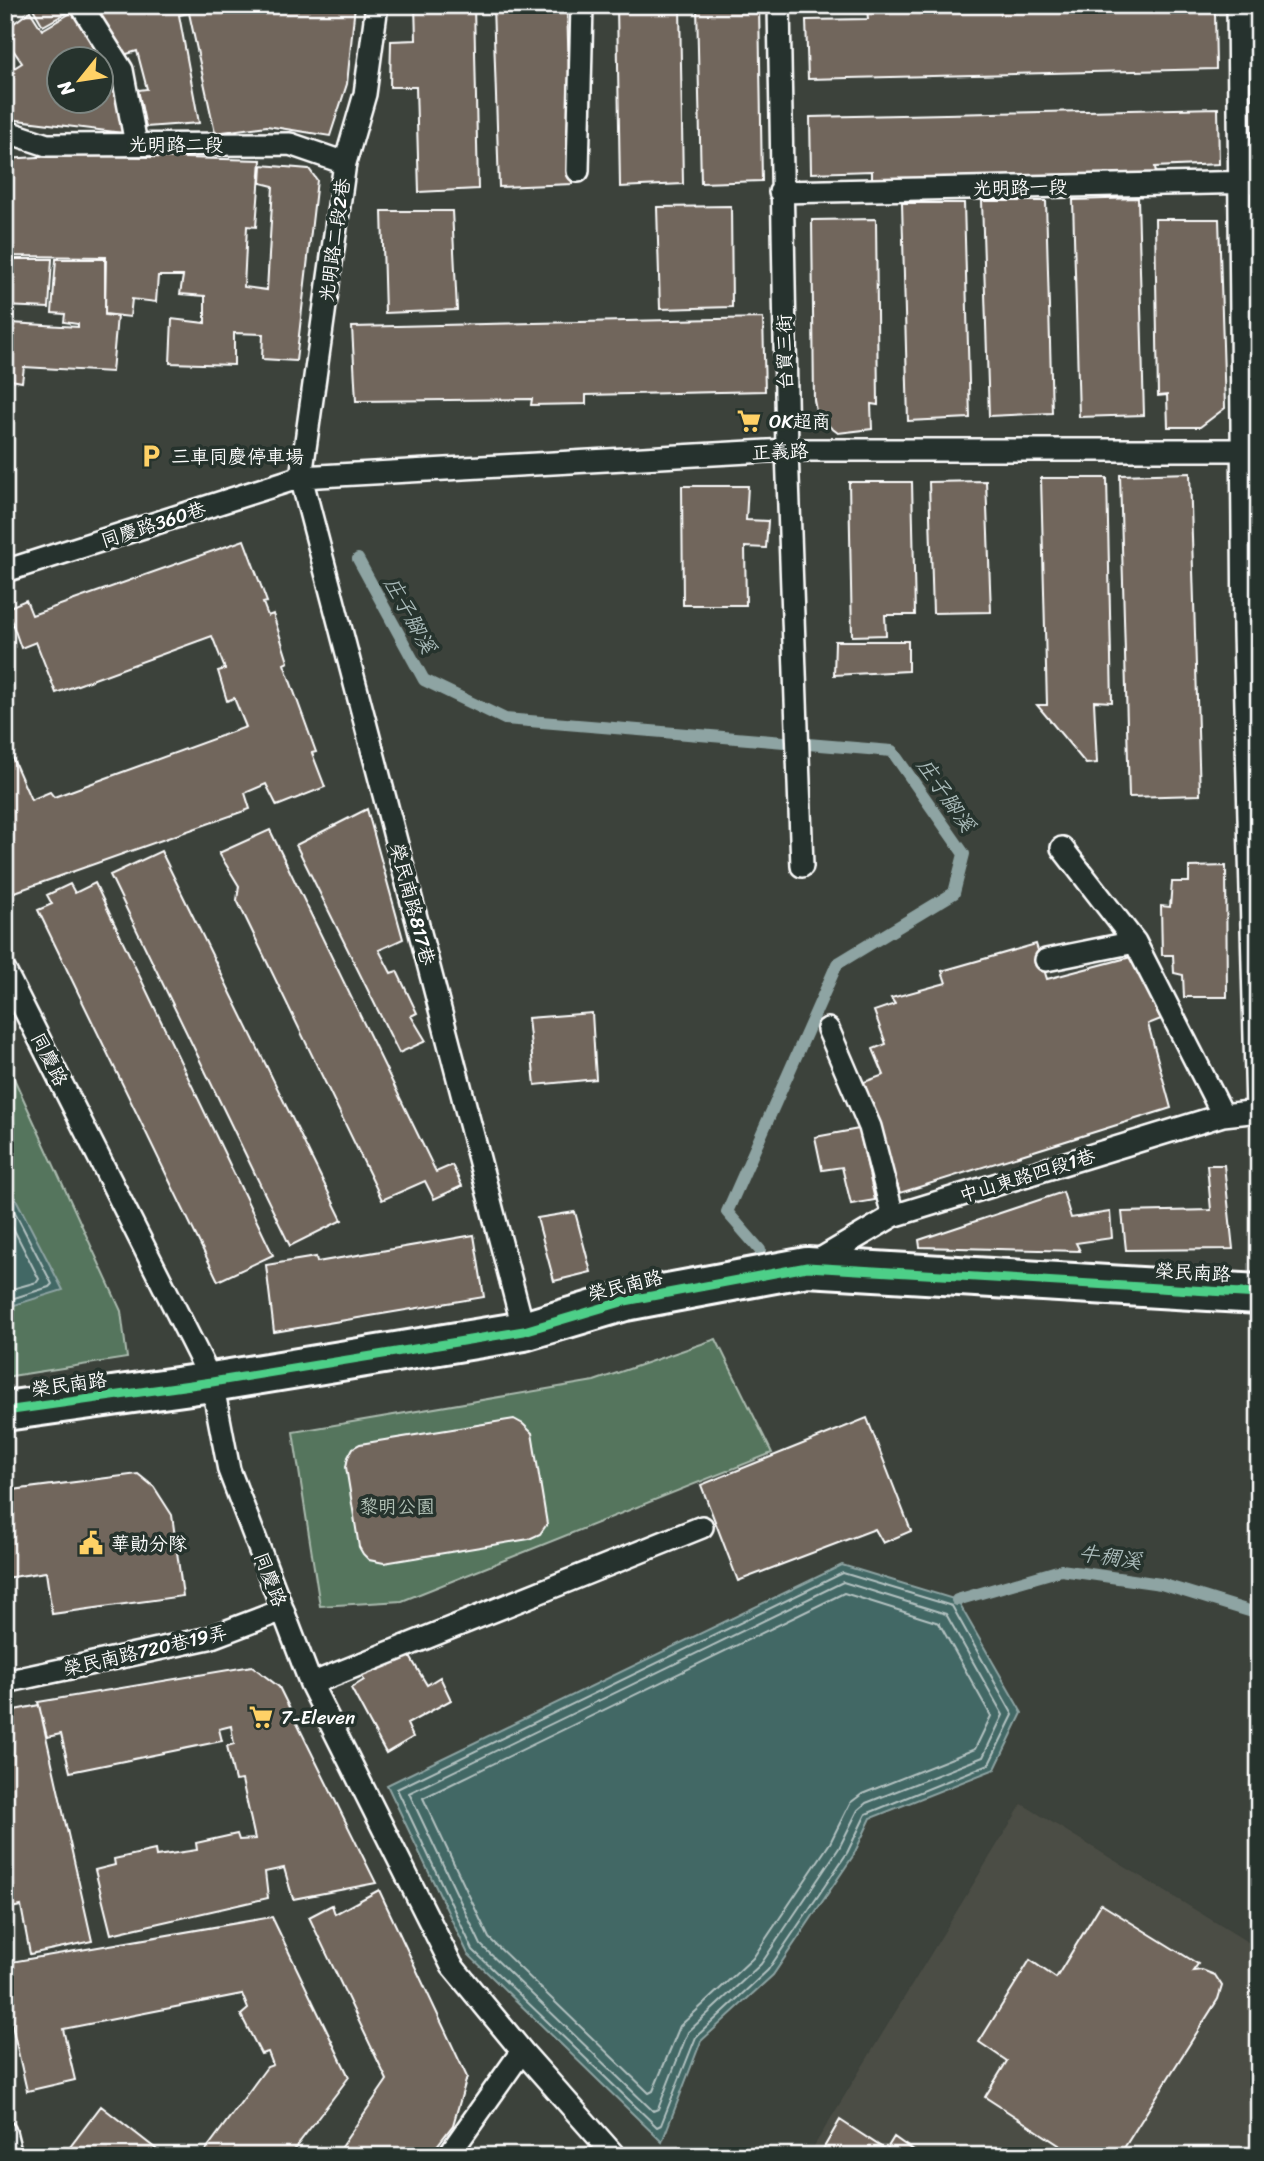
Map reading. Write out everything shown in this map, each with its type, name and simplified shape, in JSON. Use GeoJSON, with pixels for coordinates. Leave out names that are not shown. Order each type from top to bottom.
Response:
{"type":"FeatureCollection","features":[{"type":"Feature","properties":{"kind":"street","name":"榮民南路"},"geometry":{"type":"LineString","coordinates":[[5,1410],[212,1382],[524,1331],[625,1301],[807,1267],[1259,1294]]}},
{"type":"Feature","properties":{"kind":"lane"},"geometry":{"type":"LineString","coordinates":[[81,5],[122,70],[136,144]]}},
{"type":"Feature","properties":{"kind":"lane","name":"光明路二段2巷"},"geometry":{"type":"LineString","coordinates":[[301,477],[345,163],[365,94],[377,5]]}},
{"type":"Feature","properties":{"kind":"lane"},"geometry":{"type":"LineString","coordinates":[[578,172],[582,5]]}},
{"type":"Feature","properties":{"kind":"lane","name":"台貿三街"},"geometry":{"type":"LineString","coordinates":[[779,5],[780,192],[802,866]]}},
{"type":"Feature","properties":{"kind":"lane"},"geometry":{"type":"LineString","coordinates":[[1238,5],[1250,182],[1250,450],[1258,1111]]}},
{"type":"Feature","properties":{"kind":"lane","name":"光明路二段"},"geometry":{"type":"LineString","coordinates":[[5,131],[47,145],[290,144],[345,163]]}},
{"type":"Feature","properties":{"kind":"lane","name":"光明路一段"},"geometry":{"type":"LineString","coordinates":[[780,192],[1250,182]]}},
{"type":"Feature","properties":{"kind":"lane","name":"正義路"},"geometry":{"type":"LineString","coordinates":[[301,477],[787,450],[1250,450]]}},
{"type":"Feature","properties":{"kind":"lane","name":"同慶路360巷"},"geometry":{"type":"LineString","coordinates":[[5,571],[301,477]]}},
{"type":"Feature","properties":{"kind":"lane","name":"榮民南路817巷"},"geometry":{"type":"LineString","coordinates":[[301,477],[524,1331]]}},
{"type":"Feature","properties":{"kind":"lane"},"geometry":{"type":"LineString","coordinates":[[1062,848],[1135,942],[1223,1115]]}},
{"type":"Feature","properties":{"kind":"lane"},"geometry":{"type":"LineString","coordinates":[[1046,960],[1135,942]]}},
{"type":"Feature","properties":{"kind":"lane","name":"同慶路"},"geometry":{"type":"LineString","coordinates":[[5,971],[212,1382],[229,1471],[312,1684],[452,1966],[522,2051],[615,2156]]}},
{"type":"Feature","properties":{"kind":"lane"},"geometry":{"type":"LineString","coordinates":[[828,1029],[870,1128],[893,1216]]}},
{"type":"Feature","properties":{"kind":"lane","name":"中山東路四段1巷"},"geometry":{"type":"LineString","coordinates":[[807,1267],[893,1216],[1223,1115],[1258,1111]]}},
{"type":"Feature","properties":{"kind":"lane"},"geometry":{"type":"LineString","coordinates":[[312,1684],[702,1527]]}},
{"type":"Feature","properties":{"kind":"lane","name":"榮民南路720巷19弄"},"geometry":{"type":"LineString","coordinates":[[5,1682],[209,1638],[282,1610]]}},
{"type":"Feature","properties":{"kind":"lane"},"geometry":{"type":"LineString","coordinates":[[448,2156],[522,2051]]}},
{"type":"Feature","properties":{"kind":"lane"},"geometry":{"type":"LineString","coordinates":[[5,2132],[11,2156]]}},
{"type":"Feature","properties":{"kind":"shaded area"},"geometry":{"type":"Polygon","coordinates":[[[1022,1804],[1259,1949],[1259,2156],[808,2156],[1022,1804]]]}},
{"type":"Feature","properties":{"kind":"green space"},"geometry":{"type":"Polygon","coordinates":[[[5,1059],[121,1311],[127,1358],[5,1377],[5,1059]]]}},
{"type":"Feature","properties":{"kind":"green space","name":"黎明公園"},"geometry":{"type":"Polygon","coordinates":[[[716,1339],[772,1453],[402,1601],[320,1606],[293,1432],[594,1381],[716,1339]]]}},
{"type":"Feature","properties":{"kind":"water"},"geometry":{"type":"Polygon","coordinates":[[[5,1178],[63,1290],[5,1308],[5,1178]]]}},
{"type":"Feature","properties":{"kind":"water"},"geometry":{"type":"Polygon","coordinates":[[[842,1565],[957,1600],[1022,1713],[995,1769],[871,1818],[853,1856],[773,1975],[701,2041],[662,2142],[468,1954],[387,1785],[842,1565]]]}},
{"type":"Feature","properties":{"kind":"building"},"geometry":{"type":"Polygon","coordinates":[[[31,5],[74,5],[75,8],[43,26],[31,5]]]}},
{"type":"Feature","properties":{"kind":"building"},"geometry":{"type":"Polygon","coordinates":[[[88,5],[270,5],[271,8],[277,5],[355,5],[347,84],[330,136],[267,126],[215,133],[189,13],[179,15],[199,123],[146,127],[138,90],[147,89],[137,51],[120,56],[88,5]]]}},
{"type":"Feature","properties":{"kind":"building"},"geometry":{"type":"Polygon","coordinates":[[[415,5],[474,5],[478,189],[419,192],[416,87],[390,87],[391,41],[416,40],[415,5]]]}},
{"type":"Feature","properties":{"kind":"building"},"geometry":{"type":"Polygon","coordinates":[[[493,5],[567,5],[572,184],[499,187],[493,5]]]}},
{"type":"Feature","properties":{"kind":"building"},"geometry":{"type":"Polygon","coordinates":[[[617,5],[680,5],[683,184],[620,187],[617,5]]]}},
{"type":"Feature","properties":{"kind":"building"},"geometry":{"type":"Polygon","coordinates":[[[697,5],[759,5],[762,181],[701,183],[697,5]]]}},
{"type":"Feature","properties":{"kind":"building"},"geometry":{"type":"Polygon","coordinates":[[[1153,5],[1153,13],[1215,11],[1216,69],[808,79],[806,20],[868,19],[867,9],[1153,5]]]}},
{"type":"Feature","properties":{"kind":"building"},"geometry":{"type":"Polygon","coordinates":[[[76,10],[98,46],[46,46],[46,116],[116,116],[116,75],[128,95],[131,121],[123,133],[9,119],[5,113],[5,66],[11,62],[14,68],[22,63],[5,38],[5,30],[30,11],[42,30],[76,10]]]}},
{"type":"Feature","properties":{"kind":"building"},"geometry":{"type":"Polygon","coordinates":[[[1218,108],[1219,164],[1155,167],[1156,173],[872,181],[872,171],[811,173],[810,117],[1218,108]]]}},
{"type":"Feature","properties":{"kind":"building"},"geometry":{"type":"Polygon","coordinates":[[[73,155],[261,160],[256,227],[247,226],[244,287],[267,290],[273,186],[261,183],[262,165],[309,169],[317,180],[296,361],[262,359],[263,334],[234,333],[234,365],[170,363],[172,319],[205,323],[205,296],[180,294],[183,276],[158,276],[156,302],[132,299],[130,317],[105,314],[106,257],[10,256],[10,226],[5,226],[5,159],[73,155]]]}},
{"type":"Feature","properties":{"kind":"building"},"geometry":{"type":"Polygon","coordinates":[[[1138,198],[1144,415],[1079,417],[1073,200],[1138,198]]]}},
{"type":"Feature","properties":{"kind":"building"},"geometry":{"type":"Polygon","coordinates":[[[982,201],[1046,201],[1052,413],[989,416],[982,201]]]}},
{"type":"Feature","properties":{"kind":"building"},"geometry":{"type":"Polygon","coordinates":[[[902,203],[964,203],[970,418],[908,421],[902,203]]]}},
{"type":"Feature","properties":{"kind":"building"},"geometry":{"type":"Polygon","coordinates":[[[731,206],[732,307],[660,309],[657,207],[731,206]]]}},
{"type":"Feature","properties":{"kind":"building"},"geometry":{"type":"Polygon","coordinates":[[[382,211],[452,211],[457,310],[385,313],[382,211]]]}},
{"type":"Feature","properties":{"kind":"building"},"geometry":{"type":"Polygon","coordinates":[[[876,219],[878,405],[871,404],[872,429],[838,433],[816,411],[814,400],[812,220],[876,219]]]}},
{"type":"Feature","properties":{"kind":"building"},"geometry":{"type":"Polygon","coordinates":[[[1155,219],[1219,219],[1225,408],[1200,427],[1168,427],[1167,395],[1158,396],[1155,219]]]}},
{"type":"Feature","properties":{"kind":"building"},"geometry":{"type":"Polygon","coordinates":[[[5,259],[52,259],[49,308],[5,306],[5,259]]]}},
{"type":"Feature","properties":{"kind":"building"},"geometry":{"type":"Polygon","coordinates":[[[56,259],[105,259],[105,315],[117,316],[112,372],[24,367],[22,382],[5,379],[5,309],[11,309],[11,323],[78,327],[78,324],[64,322],[65,314],[52,313],[56,259]]]}},
{"type":"Feature","properties":{"kind":"building"},"geometry":{"type":"Polygon","coordinates":[[[763,318],[765,391],[586,395],[586,404],[531,405],[532,399],[356,401],[352,327],[763,318]]]}},
{"type":"Feature","properties":{"kind":"building"},"geometry":{"type":"Polygon","coordinates":[[[1190,473],[1200,795],[1129,797],[1120,475],[1190,473]]]}},
{"type":"Feature","properties":{"kind":"building"},"geometry":{"type":"Polygon","coordinates":[[[1041,478],[1107,478],[1112,702],[1094,701],[1097,763],[1086,764],[1037,705],[1047,705],[1041,478]]]}},
{"type":"Feature","properties":{"kind":"building"},"geometry":{"type":"Polygon","coordinates":[[[986,481],[991,612],[933,613],[929,482],[986,481]]]}},
{"type":"Feature","properties":{"kind":"building"},"geometry":{"type":"Polygon","coordinates":[[[849,482],[912,482],[915,615],[885,615],[886,635],[852,636],[849,482]]]}},
{"type":"Feature","properties":{"kind":"building"},"geometry":{"type":"Polygon","coordinates":[[[682,486],[748,486],[746,520],[768,521],[766,548],[745,547],[746,605],[683,605],[682,486]]]}},
{"type":"Feature","properties":{"kind":"building"},"geometry":{"type":"Polygon","coordinates":[[[244,540],[267,602],[263,603],[268,616],[273,614],[288,662],[284,664],[316,752],[312,753],[325,787],[277,806],[266,784],[245,793],[250,809],[15,892],[5,877],[5,741],[31,800],[50,792],[54,797],[246,727],[234,698],[227,701],[218,671],[225,669],[212,636],[56,693],[36,642],[21,648],[7,608],[26,600],[32,615],[244,540]]]}},
{"type":"Feature","properties":{"kind":"building"},"geometry":{"type":"Polygon","coordinates":[[[835,641],[908,641],[908,671],[834,675],[835,641]]]}},
{"type":"Feature","properties":{"kind":"building"},"geometry":{"type":"Polygon","coordinates":[[[367,809],[403,939],[379,950],[391,973],[397,971],[417,1013],[411,1016],[426,1041],[399,1053],[296,845],[367,809]]]}},
{"type":"Feature","properties":{"kind":"building"},"geometry":{"type":"Polygon","coordinates":[[[270,830],[436,1172],[452,1165],[462,1186],[434,1199],[425,1181],[382,1200],[237,900],[239,886],[219,853],[270,830]]]}},
{"type":"Feature","properties":{"kind":"building"},"geometry":{"type":"Polygon","coordinates":[[[161,851],[342,1220],[290,1246],[110,875],[161,851]]]}},
{"type":"Feature","properties":{"kind":"building"},"geometry":{"type":"Polygon","coordinates":[[[1226,866],[1227,997],[1184,997],[1183,975],[1174,973],[1173,955],[1162,955],[1161,906],[1170,907],[1172,882],[1189,882],[1189,867],[1226,866]]]}},
{"type":"Feature","properties":{"kind":"building"},"geometry":{"type":"Polygon","coordinates":[[[95,883],[273,1255],[218,1281],[38,910],[52,904],[47,895],[70,884],[75,893],[95,883]]]}},
{"type":"Feature","properties":{"kind":"building"},"geometry":{"type":"Polygon","coordinates":[[[1036,944],[1047,979],[1131,957],[1161,1019],[1148,1024],[1171,1108],[900,1193],[864,1082],[884,1075],[873,1049],[886,1044],[874,1011],[895,1004],[891,998],[946,983],[942,971],[1036,944]]]}},
{"type":"Feature","properties":{"kind":"building"},"geometry":{"type":"Polygon","coordinates":[[[592,1013],[596,1079],[535,1085],[528,1018],[592,1013]]]}},
{"type":"Feature","properties":{"kind":"building"},"geometry":{"type":"Polygon","coordinates":[[[859,1129],[875,1200],[851,1204],[842,1167],[822,1170],[815,1137],[859,1129]]]}},
{"type":"Feature","properties":{"kind":"building"},"geometry":{"type":"Polygon","coordinates":[[[1207,1165],[1224,1165],[1233,1249],[1126,1250],[1122,1212],[1211,1210],[1207,1165]]]}},
{"type":"Feature","properties":{"kind":"building"},"geometry":{"type":"Polygon","coordinates":[[[1063,1192],[1071,1218],[1110,1212],[1112,1238],[1076,1243],[1080,1251],[920,1247],[919,1240],[1063,1192]]]}},
{"type":"Feature","properties":{"kind":"building"},"geometry":{"type":"Polygon","coordinates":[[[575,1212],[591,1272],[554,1281],[537,1218],[575,1212]]]}},
{"type":"Feature","properties":{"kind":"building"},"geometry":{"type":"Polygon","coordinates":[[[474,1235],[484,1297],[274,1332],[266,1265],[316,1257],[317,1262],[474,1235]]]}},
{"type":"Feature","properties":{"kind":"building"},"geometry":{"type":"Polygon","coordinates":[[[867,1418],[911,1531],[883,1543],[875,1529],[738,1581],[701,1485],[867,1418]]]}},
{"type":"Feature","properties":{"kind":"building"},"geometry":{"type":"Polygon","coordinates":[[[514,1419],[532,1433],[547,1524],[540,1534],[529,1539],[384,1563],[369,1560],[363,1554],[359,1547],[346,1467],[353,1448],[360,1444],[514,1419]]]}},
{"type":"Feature","properties":{"kind":"building","name":"華勛分隊"},"geometry":{"type":"Polygon","coordinates":[[[138,1474],[154,1487],[172,1515],[183,1596],[52,1614],[46,1572],[5,1578],[5,1491],[138,1474]]]}},
{"type":"Feature","properties":{"kind":"building"},"geometry":{"type":"Polygon","coordinates":[[[406,1650],[427,1685],[440,1677],[451,1700],[407,1724],[413,1737],[386,1753],[351,1688],[364,1680],[360,1674],[406,1650]]]}},
{"type":"Feature","properties":{"kind":"building"},"geometry":{"type":"Polygon","coordinates":[[[252,1666],[279,1687],[376,1883],[293,1899],[284,1868],[265,1872],[268,1898],[111,1934],[95,1870],[115,1865],[114,1859],[155,1850],[156,1856],[197,1850],[196,1843],[237,1834],[239,1840],[255,1839],[242,1780],[235,1781],[227,1746],[234,1744],[231,1726],[219,1729],[222,1741],[70,1772],[61,1734],[47,1737],[38,1702],[252,1666]]]}},
{"type":"Feature","properties":{"kind":"building"},"geometry":{"type":"Polygon","coordinates":[[[39,1705],[92,1941],[30,1954],[21,1906],[5,1909],[5,1860],[9,1859],[5,1840],[5,1712],[39,1705]]]}},
{"type":"Feature","properties":{"kind":"building"},"geometry":{"type":"Polygon","coordinates":[[[379,1890],[467,2077],[453,2125],[429,2156],[335,2156],[387,2080],[309,1917],[332,1905],[335,1914],[379,1890]]]}},
{"type":"Feature","properties":{"kind":"building"},"geometry":{"type":"Polygon","coordinates":[[[1101,1904],[1198,1964],[1193,1971],[1202,1970],[1215,1975],[1222,1986],[1218,1999],[1119,2156],[1076,2156],[985,2097],[1007,2061],[979,2042],[1030,1960],[1056,1978],[1101,1904]]]}},
{"type":"Feature","properties":{"kind":"building"},"geometry":{"type":"Polygon","coordinates":[[[272,1917],[349,2077],[289,2156],[202,2155],[267,2067],[273,2065],[268,2052],[261,2054],[241,2015],[248,2009],[242,1994],[63,2029],[75,2080],[27,2091],[5,1994],[5,1963],[272,1917]]]}},
{"type":"Feature","properties":{"kind":"building"},"geometry":{"type":"Polygon","coordinates":[[[101,2106],[165,2156],[64,2155],[101,2106]]]}},
{"type":"Feature","properties":{"kind":"building"},"geometry":{"type":"Polygon","coordinates":[[[840,2120],[886,2150],[894,2137],[921,2156],[819,2156],[840,2120]]]}},
{"type":"Feature","properties":{"kind":"waterway","name":"庄子腳溪"},"geometry":{"type":"LineString","coordinates":[[358,559],[424,680],[505,719],[892,751],[964,854],[954,893],[837,964],[727,1212],[760,1250]]}},
{"type":"Feature","properties":{"kind":"waterway","name":"牛稠溪"},"geometry":{"type":"LineString","coordinates":[[957,1600],[1061,1570],[1161,1584],[1259,1614]]}},
{"type":"Feature","properties":{"kind":"cycle path"},"geometry":{"type":"LineString","coordinates":[[5,1411],[212,1382],[524,1331],[625,1301],[807,1267],[1259,1294]]}},
{"type":"Feature","properties":{"kind":"place","name":"OK超商"},"geometry":{"type":"Point","coordinates":[749,421]}},
{"type":"Feature","properties":{"kind":"place","name":"三車同慶停車場"},"geometry":{"type":"Point","coordinates":[151,456]}},
{"type":"Feature","properties":{"kind":"place","name":"華勛分隊"},"geometry":{"type":"Point","coordinates":[91,1543]}},
{"type":"Feature","properties":{"kind":"place","name":"7-Eleven"},"geometry":{"type":"Point","coordinates":[261,1717]}}]}
